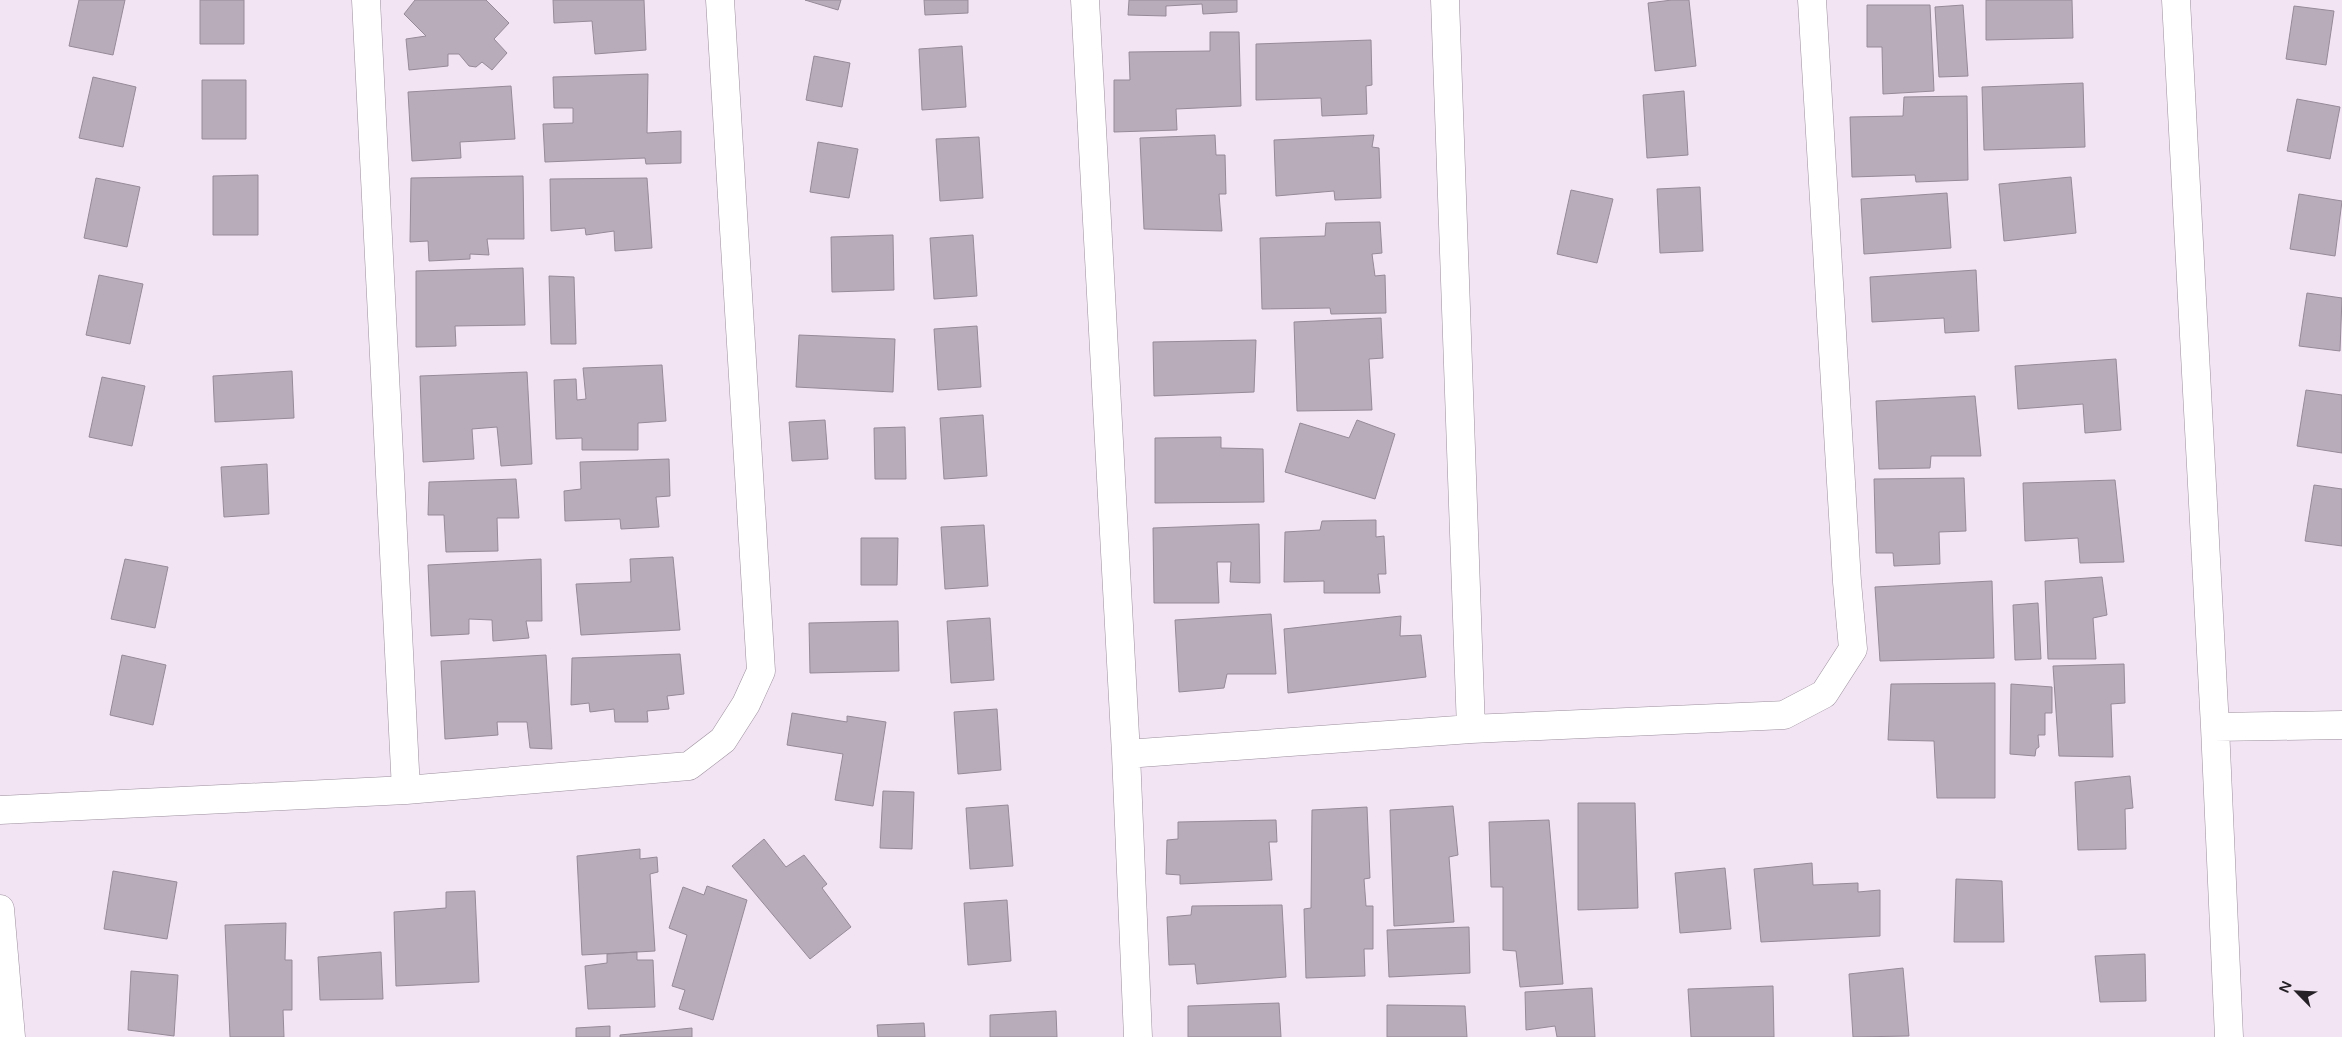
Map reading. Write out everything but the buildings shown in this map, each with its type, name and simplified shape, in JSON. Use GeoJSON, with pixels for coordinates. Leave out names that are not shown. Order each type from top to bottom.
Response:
{"type":"FeatureCollection","features":[{"type":"Feature","properties":{"kind":"street"},"geometry":{"type":"LineString","coordinates":[[366,0],[406,790]]}},
{"type":"Feature","properties":{"kind":"street"},"geometry":{"type":"LineString","coordinates":[[0,810],[406,790],[689,766],[723,740],[746,704],[760,671],[720,0]]}},
{"type":"Feature","properties":{"kind":"street"},"geometry":{"type":"LineString","coordinates":[[1085,0],[1126,754],[1138,1037]]}},
{"type":"Feature","properties":{"kind":"street"},"geometry":{"type":"LineString","coordinates":[[1445,0],[1471,729]]}},
{"type":"Feature","properties":{"kind":"street"},"geometry":{"type":"LineString","coordinates":[[1126,754],[1471,729],[1784,715],[1824,694],[1853,649],[1847,582],[1812,0]]}},
{"type":"Feature","properties":{"kind":"street"},"geometry":{"type":"LineString","coordinates":[[2176,0],[2215,727],[2229,1037]]}},
{"type":"Feature","properties":{"kind":"street"},"geometry":{"type":"LineString","coordinates":[[2215,727],[2342,725]]}},
{"type":"Feature","properties":{"kind":"street"},"geometry":{"type":"LineString","coordinates":[[0,909],[10,1037]]}}]}
